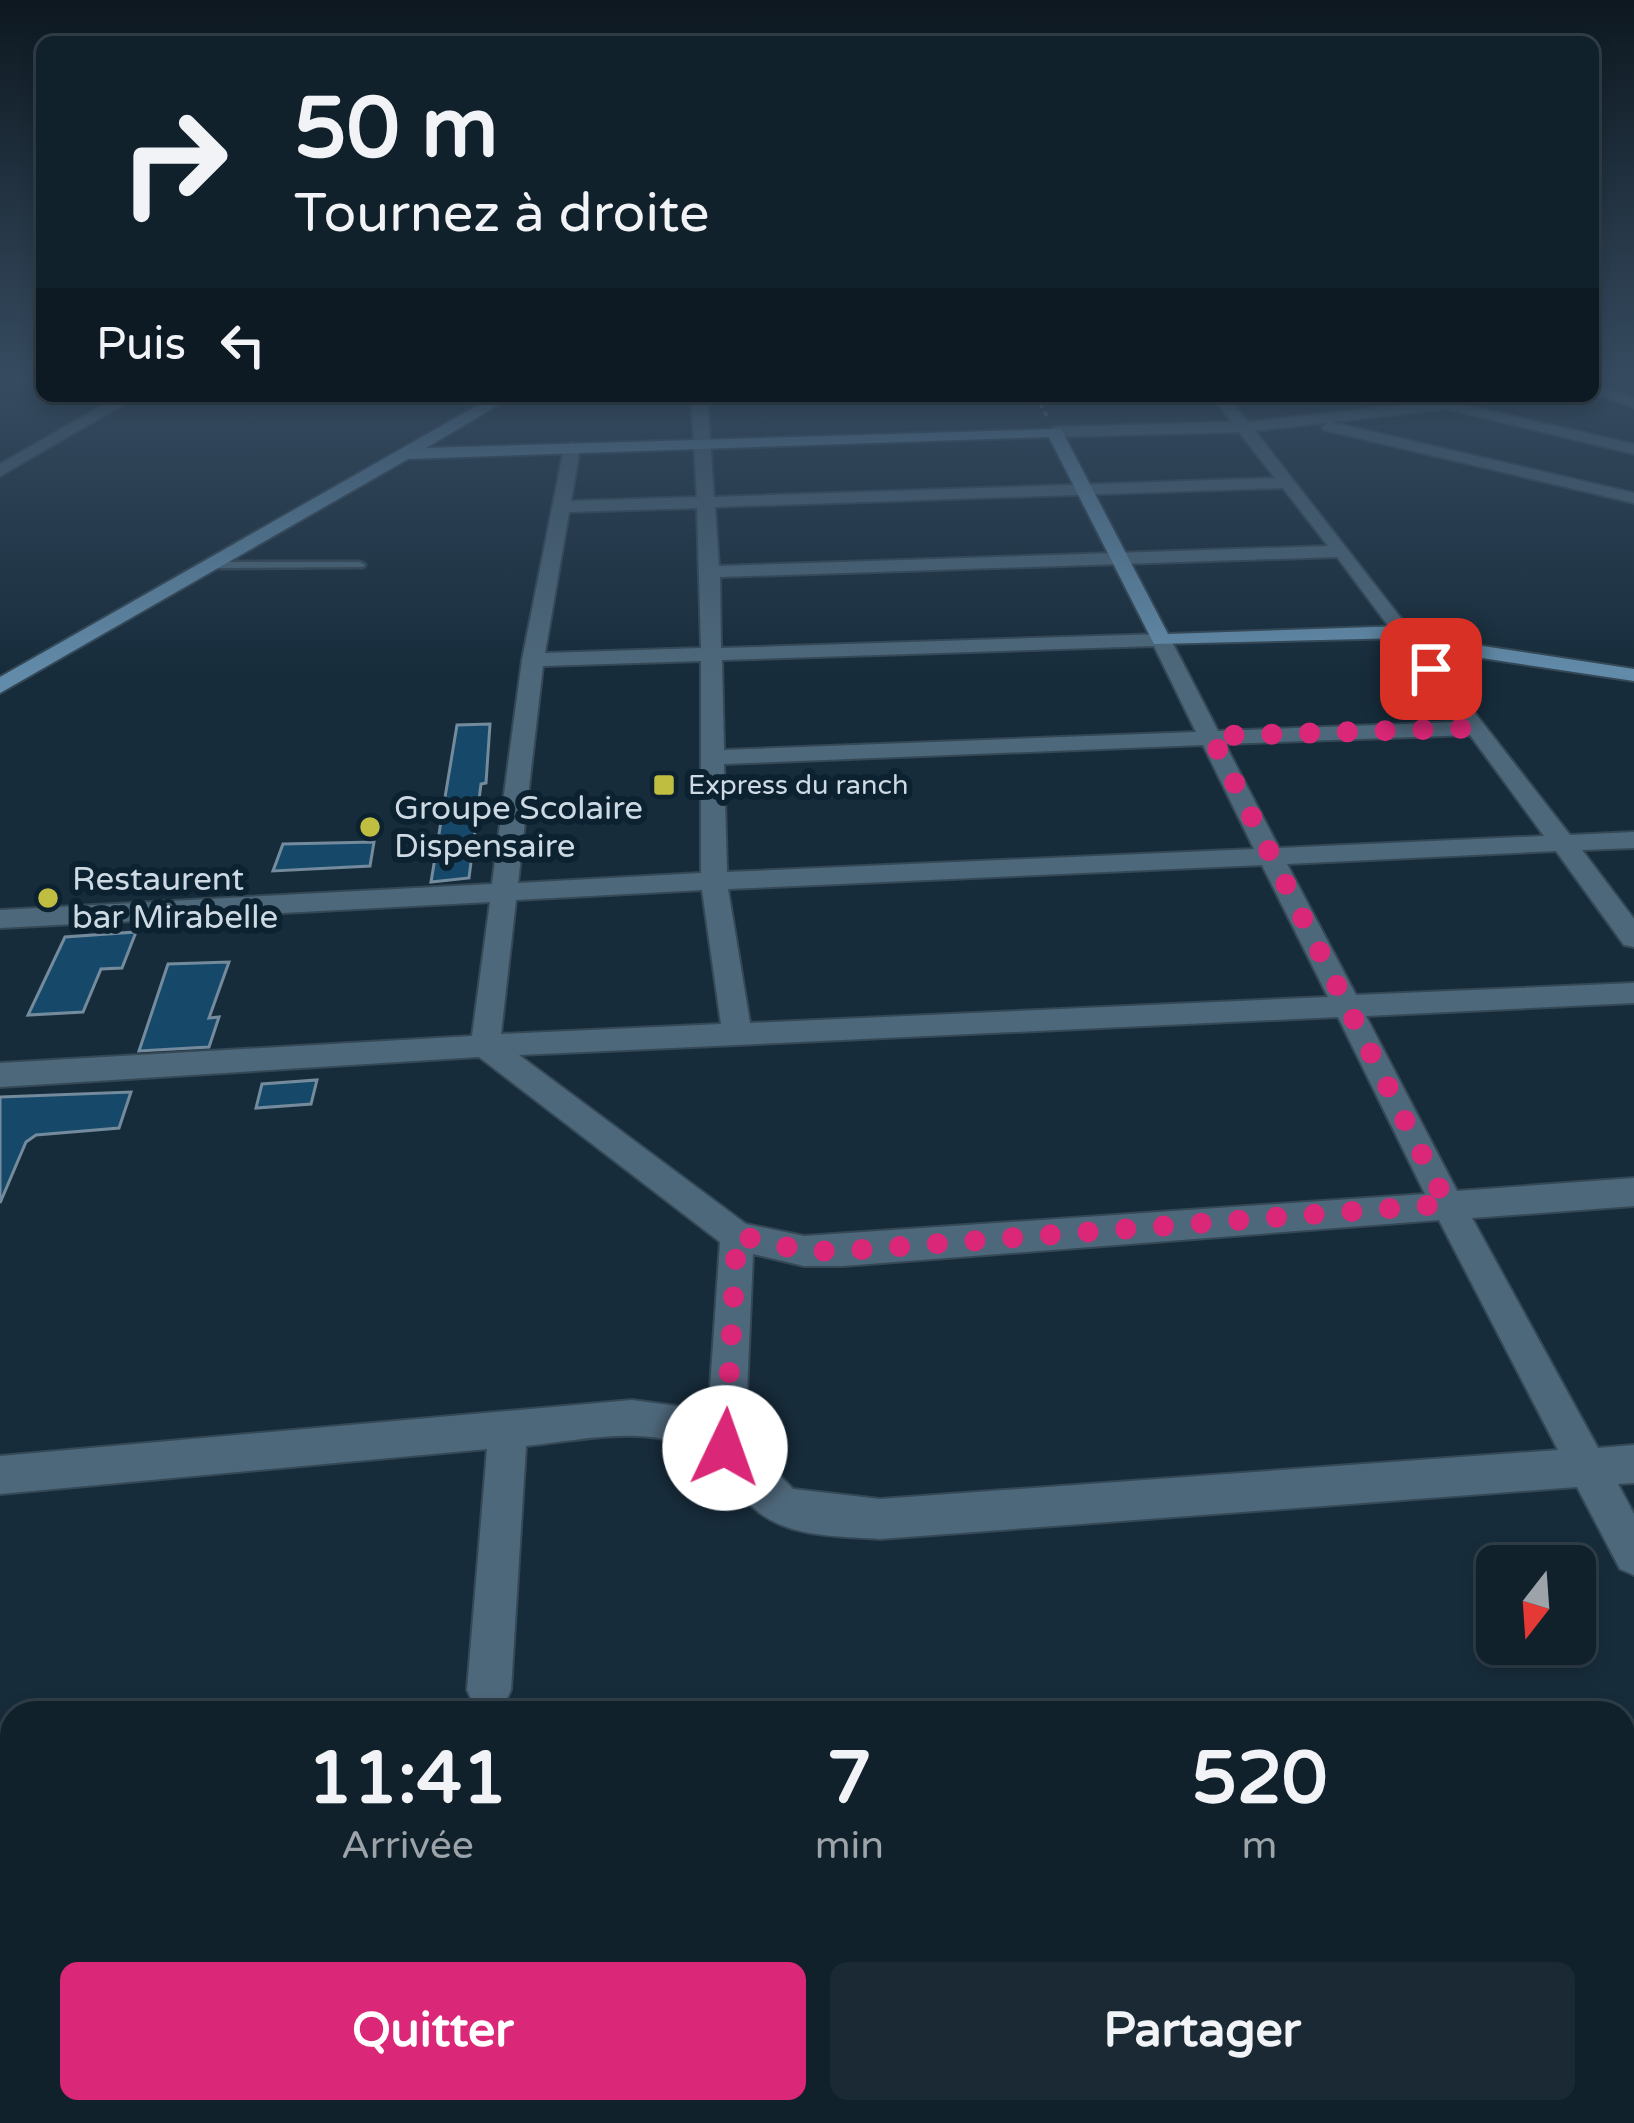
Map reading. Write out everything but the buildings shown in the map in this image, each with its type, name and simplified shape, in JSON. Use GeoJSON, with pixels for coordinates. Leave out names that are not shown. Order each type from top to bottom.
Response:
{"type":"FeatureCollection","features":[{"type":"Feature","properties":{"kind":"street"},"geometry":{"type":"LineString","coordinates":[[0,686],[367,475]]}},
{"type":"Feature","properties":{"kind":"street"},"geometry":{"type":"LineString","coordinates":[[485,1046],[533,660],[567,475]]}},
{"type":"Feature","properties":{"kind":"street"},"geometry":{"type":"LineString","coordinates":[[705,475],[715,757],[714,880],[737,1037]]}},
{"type":"Feature","properties":{"kind":"street"},"geometry":{"type":"LineString","coordinates":[[1079,475],[1447,1204],[1634,1556]]}},
{"type":"Feature","properties":{"kind":"street"},"geometry":{"type":"LineString","coordinates":[[1283,475],[1634,938]]}},
{"type":"Feature","properties":{"kind":"street"},"geometry":{"type":"LineString","coordinates":[[1534,475],[1634,498]]}},
{"type":"Feature","properties":{"kind":"street"},"geometry":{"type":"LineString","coordinates":[[561,507],[1290,483]]}},
{"type":"Feature","properties":{"kind":"street"},"geometry":{"type":"LineString","coordinates":[[710,572],[1341,551]]}},
{"type":"Feature","properties":{"kind":"street"},"geometry":{"type":"LineString","coordinates":[[533,660],[1404,632],[1475,651],[1634,675]]}},
{"type":"Feature","properties":{"kind":"street"},"geometry":{"type":"LineString","coordinates":[[715,757],[1472,728]]}},
{"type":"Feature","properties":{"kind":"street"},"geometry":{"type":"LineString","coordinates":[[0,919],[714,880],[1634,840]]}},
{"type":"Feature","properties":{"kind":"street"},"geometry":{"type":"LineString","coordinates":[[0,1075],[485,1046],[1634,993]]}},
{"type":"Feature","properties":{"kind":"street"},"geometry":{"type":"LineString","coordinates":[[485,1046],[737,1235],[804,1251],[1634,1192]]}},
{"type":"Feature","properties":{"kind":"street"},"geometry":{"type":"LineString","coordinates":[[725,1448],[737,1235]]}},
{"type":"Feature","properties":{"kind":"street"},"geometry":{"type":"LineString","coordinates":[[0,1475],[657,1418],[725,1448],[777,1502],[806,1512],[880,1520],[1634,1464]]}},
{"type":"Feature","properties":{"kind":"street"},"geometry":{"type":"LineString","coordinates":[[489,1690],[508,1430]]}},
{"type":"Feature","properties":{"kind":"lane"},"geometry":{"type":"LineString","coordinates":[[211,565],[360,565]]}},
{"type":"Feature","properties":{"kind":"place","name":"Express du ranch"},"geometry":{"type":"Point","coordinates":[664,785]}},
{"type":"Feature","properties":{"kind":"place","name":"Groupe Scolaire Dispensaire"},"geometry":{"type":"Point","coordinates":[370,827]}},
{"type":"Feature","properties":{"kind":"place","name":"Restaurent bar Mirabelle"},"geometry":{"type":"Point","coordinates":[48,898]}},
{"type":"Feature","properties":{"kind":"route"},"geometry":{"type":"LineString","coordinates":[[725,1448],[737,1235],[804,1251],[843,1251],[1447,1204],[1211,736],[1472,728],[1431,669]]}}]}
